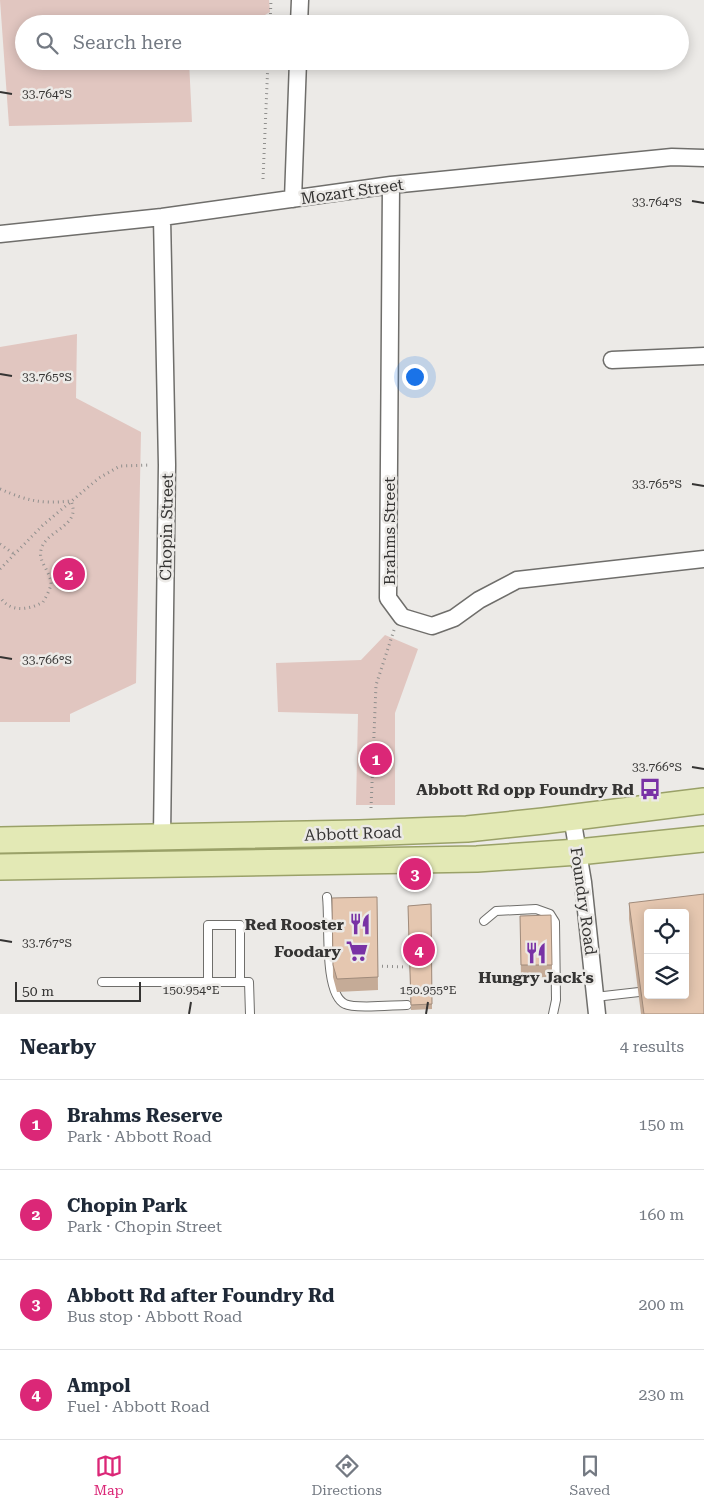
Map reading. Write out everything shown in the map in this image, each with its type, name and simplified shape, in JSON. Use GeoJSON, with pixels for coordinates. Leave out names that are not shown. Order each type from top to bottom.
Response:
{"type":"FeatureCollection","features":[{"type":"Feature","properties":{"kind":"main road","name":"Abbott Road"},"geometry":{"type":"LineString","coordinates":[[0,840],[467,829],[704,801]]}},
{"type":"Feature","properties":{"kind":"main road","name":"Abbott Road"},"geometry":{"type":"LineString","coordinates":[[0,867],[477,859],[578,852],[704,839]]}},
{"type":"Feature","properties":{"kind":"street"},"geometry":{"type":"LineString","coordinates":[[299,15],[300,0]]}},
{"type":"Feature","properties":{"kind":"street"},"geometry":{"type":"LineString","coordinates":[[293,198],[298,70]]}},
{"type":"Feature","properties":{"kind":"street","name":"Mozart Street"},"geometry":{"type":"LineString","coordinates":[[0,234],[162,217],[392,185],[672,157],[704,158]]}},
{"type":"Feature","properties":{"kind":"street","name":"Brahms Street"},"geometry":{"type":"LineString","coordinates":[[392,185],[388,598],[402,617]]}},
{"type":"Feature","properties":{"kind":"street","name":"Chopin Street"},"geometry":{"type":"LineString","coordinates":[[162,217],[167,465],[162,836]]}},
{"type":"Feature","properties":{"kind":"street"},"geometry":{"type":"LineString","coordinates":[[612,360],[704,356]]}},
{"type":"Feature","properties":{"kind":"street"},"geometry":{"type":"LineString","coordinates":[[402,617],[432,626],[454,618],[479,600],[517,580],[704,559]]}},
{"type":"Feature","properties":{"kind":"street","name":"Foundry Road"},"geometry":{"type":"LineString","coordinates":[[572,817],[583,882],[597,1014]]}},
{"type":"Feature","properties":{"kind":"lane"},"geometry":{"type":"LineString","coordinates":[[327,897],[330,976],[335,995],[345,1004],[355,1006],[407,1005]]}},
{"type":"Feature","properties":{"kind":"lane"},"geometry":{"type":"LineString","coordinates":[[484,921],[496,911],[536,910],[550,914],[555,922],[556,1000],[553,1014]]}},
{"type":"Feature","properties":{"kind":"lane"},"geometry":{"type":"LineString","coordinates":[[208,982],[208,925],[240,925],[240,982]]}},
{"type":"Feature","properties":{"kind":"lane"},"geometry":{"type":"LineString","coordinates":[[102,982],[249,982],[250,1014]]}},
{"type":"Feature","properties":{"kind":"lane"},"geometry":{"type":"LineString","coordinates":[[596,997],[639,992]]}},
{"type":"Feature","properties":{"kind":"path"},"geometry":{"type":"LineString","coordinates":[[270,15],[271,0]]}},
{"type":"Feature","properties":{"kind":"path"},"geometry":{"type":"LineString","coordinates":[[263,179],[268,70]]}},
{"type":"Feature","properties":{"kind":"path"},"geometry":{"type":"LineString","coordinates":[[0,569],[43,525],[99,478],[120,466],[141,464]]}},
{"type":"Feature","properties":{"kind":"path"},"geometry":{"type":"LineString","coordinates":[[0,488],[35,502],[71,501]]}},
{"type":"Feature","properties":{"kind":"path"},"geometry":{"type":"LineString","coordinates":[[0,597],[8,606],[22,609],[31,608],[43,602],[51,584],[40,556],[41,549],[46,541],[73,516],[74,509],[71,501]]}},
{"type":"Feature","properties":{"kind":"path"},"geometry":{"type":"LineString","coordinates":[[0,544],[14,554]]}},
{"type":"Feature","properties":{"kind":"path"},"geometry":{"type":"LineString","coordinates":[[371,808],[376,685],[394,632],[402,617]]}},
{"type":"Feature","properties":{"kind":"path"},"geometry":{"type":"LineString","coordinates":[[377,966],[406,967]]}},
{"type":"Feature","properties":{"kind":"shaded area"},"geometry":{"type":"Polygon","coordinates":[[[0,0],[269,0],[270,12],[265,15],[15,15],[15,70],[189,70],[192,122],[9,126],[0,0]]]}},
{"type":"Feature","properties":{"kind":"shaded area"},"geometry":{"type":"Polygon","coordinates":[[[77,334],[76,398],[141,432],[136,683],[70,714],[70,722],[0,722],[0,347],[77,334]]]}},
{"type":"Feature","properties":{"kind":"shaded area"},"geometry":{"type":"Polygon","coordinates":[[[385,635],[418,649],[395,713],[395,805],[356,805],[358,714],[278,712],[276,663],[361,660],[385,635]]]}},
{"type":"Feature","properties":{"kind":"building"},"geometry":{"type":"Polygon","coordinates":[[[704,894],[704,1014],[644,1014],[629,903],[704,894]]]}},
{"type":"Feature","properties":{"kind":"building"},"geometry":{"type":"Polygon","coordinates":[[[377,897],[378,977],[337,979],[333,965],[332,898],[377,897]]]}},
{"type":"Feature","properties":{"kind":"building"},"geometry":{"type":"Polygon","coordinates":[[[431,904],[432,1004],[411,1005],[408,906],[431,904]]]}},
{"type":"Feature","properties":{"kind":"building","name":"Hungry Jack's"},"geometry":{"type":"Polygon","coordinates":[[[551,915],[552,965],[521,965],[520,916],[551,915]]]}},
{"type":"Feature","properties":{"kind":"place","name":"Chopin Park"},"geometry":{"type":"Point","coordinates":[69,574]}},
{"type":"Feature","properties":{"kind":"place","name":"Brahms Reserve"},"geometry":{"type":"Point","coordinates":[376,759]}},
{"type":"Feature","properties":{"kind":"place","name":"Abbott Rd opp Foundry Rd"},"geometry":{"type":"Point","coordinates":[650,789]}},
{"type":"Feature","properties":{"kind":"place","name":"Abbott Rd after Foundry Rd"},"geometry":{"type":"Point","coordinates":[415,874]}},
{"type":"Feature","properties":{"kind":"place","name":"Red Rooster"},"geometry":{"type":"Point","coordinates":[360,924]}},
{"type":"Feature","properties":{"kind":"place","name":"Ampol"},"geometry":{"type":"Point","coordinates":[419,950]}},
{"type":"Feature","properties":{"kind":"place","name":"Foodary"},"geometry":{"type":"Point","coordinates":[357,951]}},
{"type":"Feature","properties":{"kind":"place","name":"Hungry Jack's"},"geometry":{"type":"Point","coordinates":[536,953]}}]}
